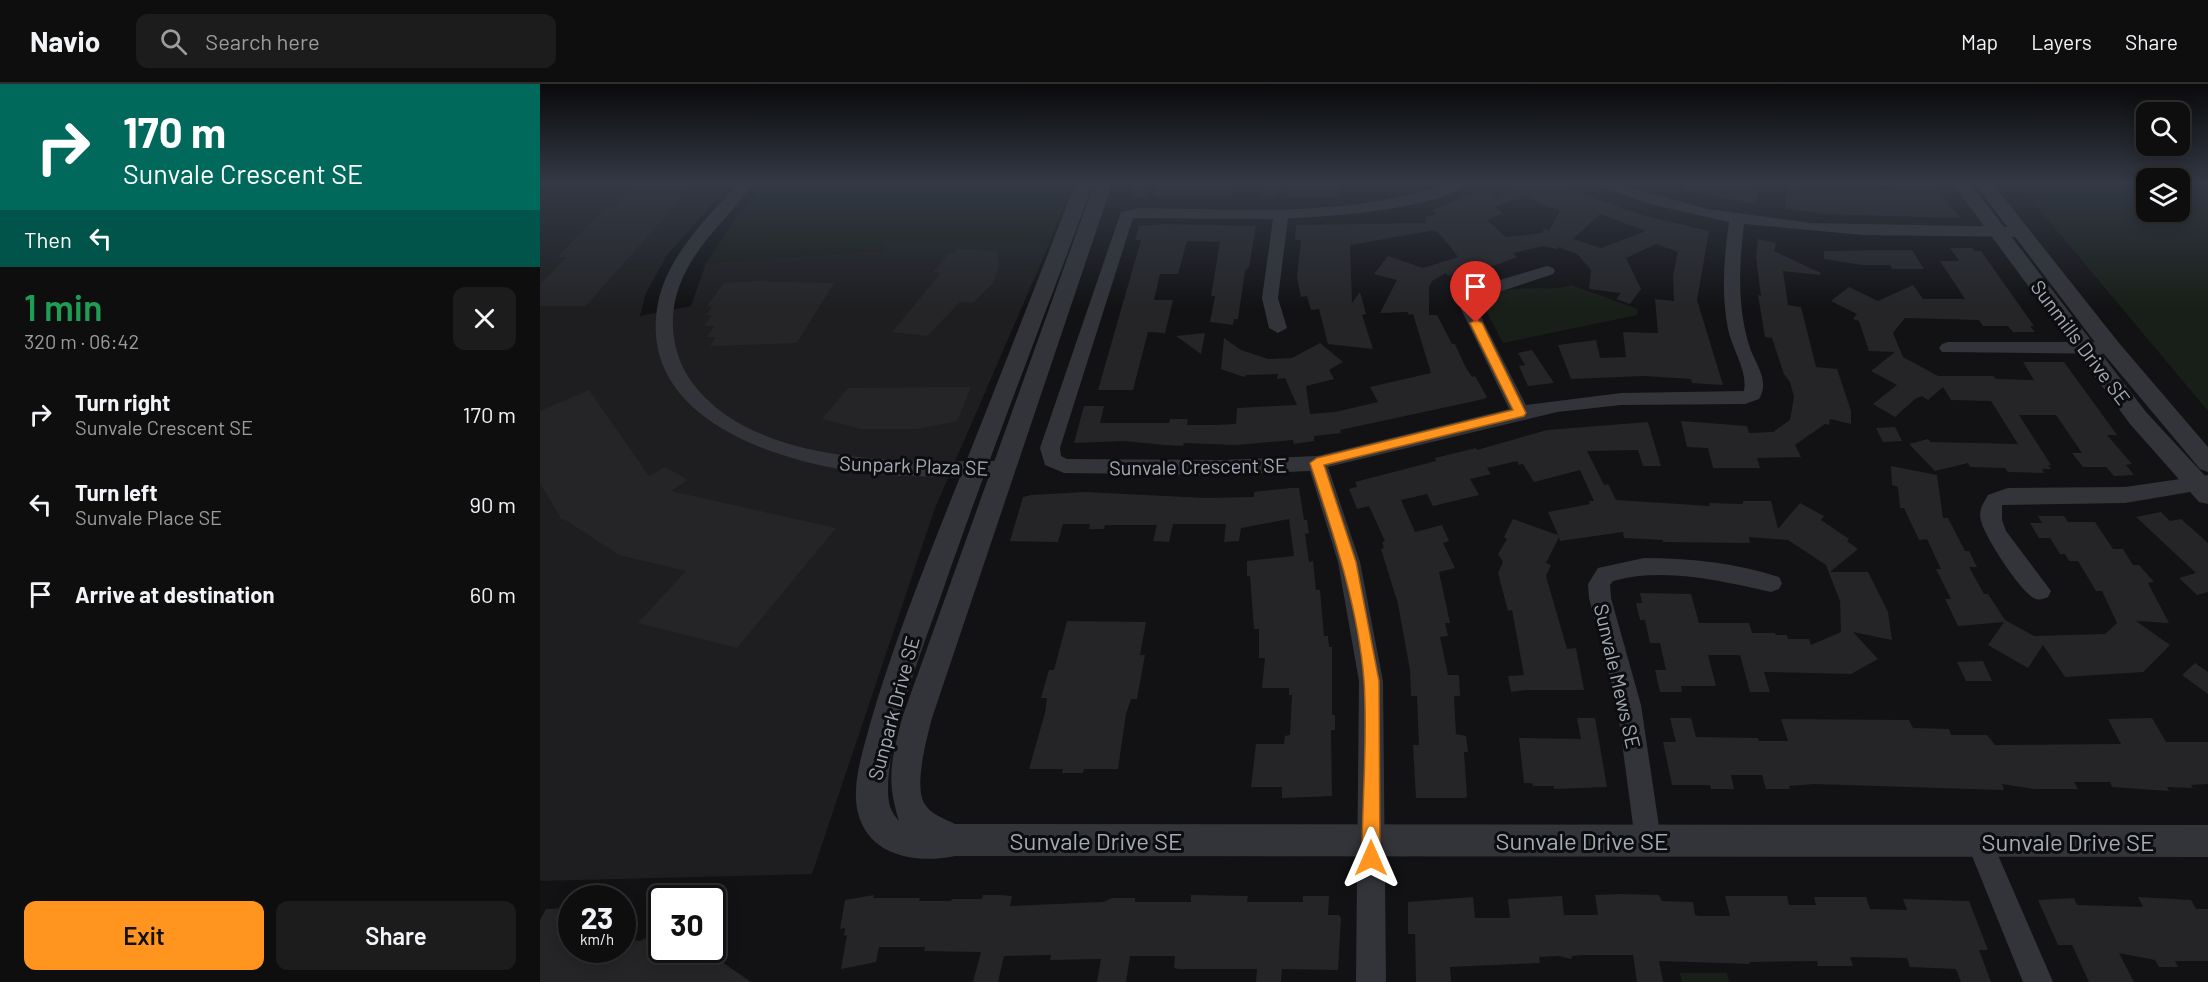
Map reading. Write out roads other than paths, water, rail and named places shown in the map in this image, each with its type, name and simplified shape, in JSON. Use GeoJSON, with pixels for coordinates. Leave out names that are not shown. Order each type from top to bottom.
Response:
{"type":"FeatureCollection","features":[{"type":"Feature","properties":{"kind":"street","name":"Sunpark Plaza SE"},"geometry":{"type":"LineString","coordinates":[[712,226],[690,253],[669,293],[664,337],[667,352],[682,382],[715,417],[747,435],[799,455],[865,466],[989,468]]}},
{"type":"Feature","properties":{"kind":"street","name":"Sunpark Drive SE"},"geometry":{"type":"LineString","coordinates":[[989,468],[1069,226]]}},
{"type":"Feature","properties":{"kind":"street","name":"Sunpark Drive SE"},"geometry":{"type":"LineString","coordinates":[[955,840],[931,846],[910,843],[890,836],[874,814],[871,782],[882,737],[916,626],[989,468],[1087,226]]}},
{"type":"Feature","properties":{"kind":"street","name":"Sunvale Crescent SE"},"geometry":{"type":"LineString","coordinates":[[1121,226],[1049,455],[1058,464],[1064,466],[1223,468],[1317,463],[1520,413],[1621,399],[1734,399],[1752,395],[1755,384],[1733,315],[1731,266],[1736,226]]}},
{"type":"Feature","properties":{"kind":"street"},"geometry":{"type":"LineString","coordinates":[[1278,328],[1270,298],[1279,226]]}},
{"type":"Feature","properties":{"kind":"street"},"geometry":{"type":"LineString","coordinates":[[1800,226],[1847,231],[2022,232]]}},
{"type":"Feature","properties":{"kind":"street","name":"Sunmills Drive SE"},"geometry":{"type":"LineString","coordinates":[[1993,226],[2138,418],[2204,487]]}},
{"type":"Feature","properties":{"kind":"street","name":"Sunmills Drive SE"},"geometry":{"type":"LineString","coordinates":[[2017,226],[2111,348],[2208,463]]}},
{"type":"Feature","properties":{"kind":"street"},"geometry":{"type":"LineString","coordinates":[[1520,413],[1469,309],[1468,298],[1478,292],[1547,271]]}},
{"type":"Feature","properties":{"kind":"street"},"geometry":{"type":"LineString","coordinates":[[1948,348],[2111,348]]}},
{"type":"Feature","properties":{"kind":"street"},"geometry":{"type":"LineString","coordinates":[[1317,463],[1349,562],[1366,641],[1372,692],[1371,982]]}},
{"type":"Feature","properties":{"kind":"street"},"geometry":{"type":"LineString","coordinates":[[2040,591],[2002,542],[1989,518],[1988,510],[1995,500],[2008,496],[2125,495],[2204,487]]}},
{"type":"Feature","properties":{"kind":"street","name":"Sunvale Mews SE"},"geometry":{"type":"LineString","coordinates":[[1648,840],[1629,705],[1600,598],[1599,584],[1606,574],[1632,567],[1711,570],[1771,584]]}},
{"type":"Feature","properties":{"kind":"street","name":"Sunvale Drive SE"},"geometry":{"type":"LineString","coordinates":[[955,840],[2208,841]]}},
{"type":"Feature","properties":{"kind":"street"},"geometry":{"type":"LineString","coordinates":[[1979,841],[2038,982]]}}]}
